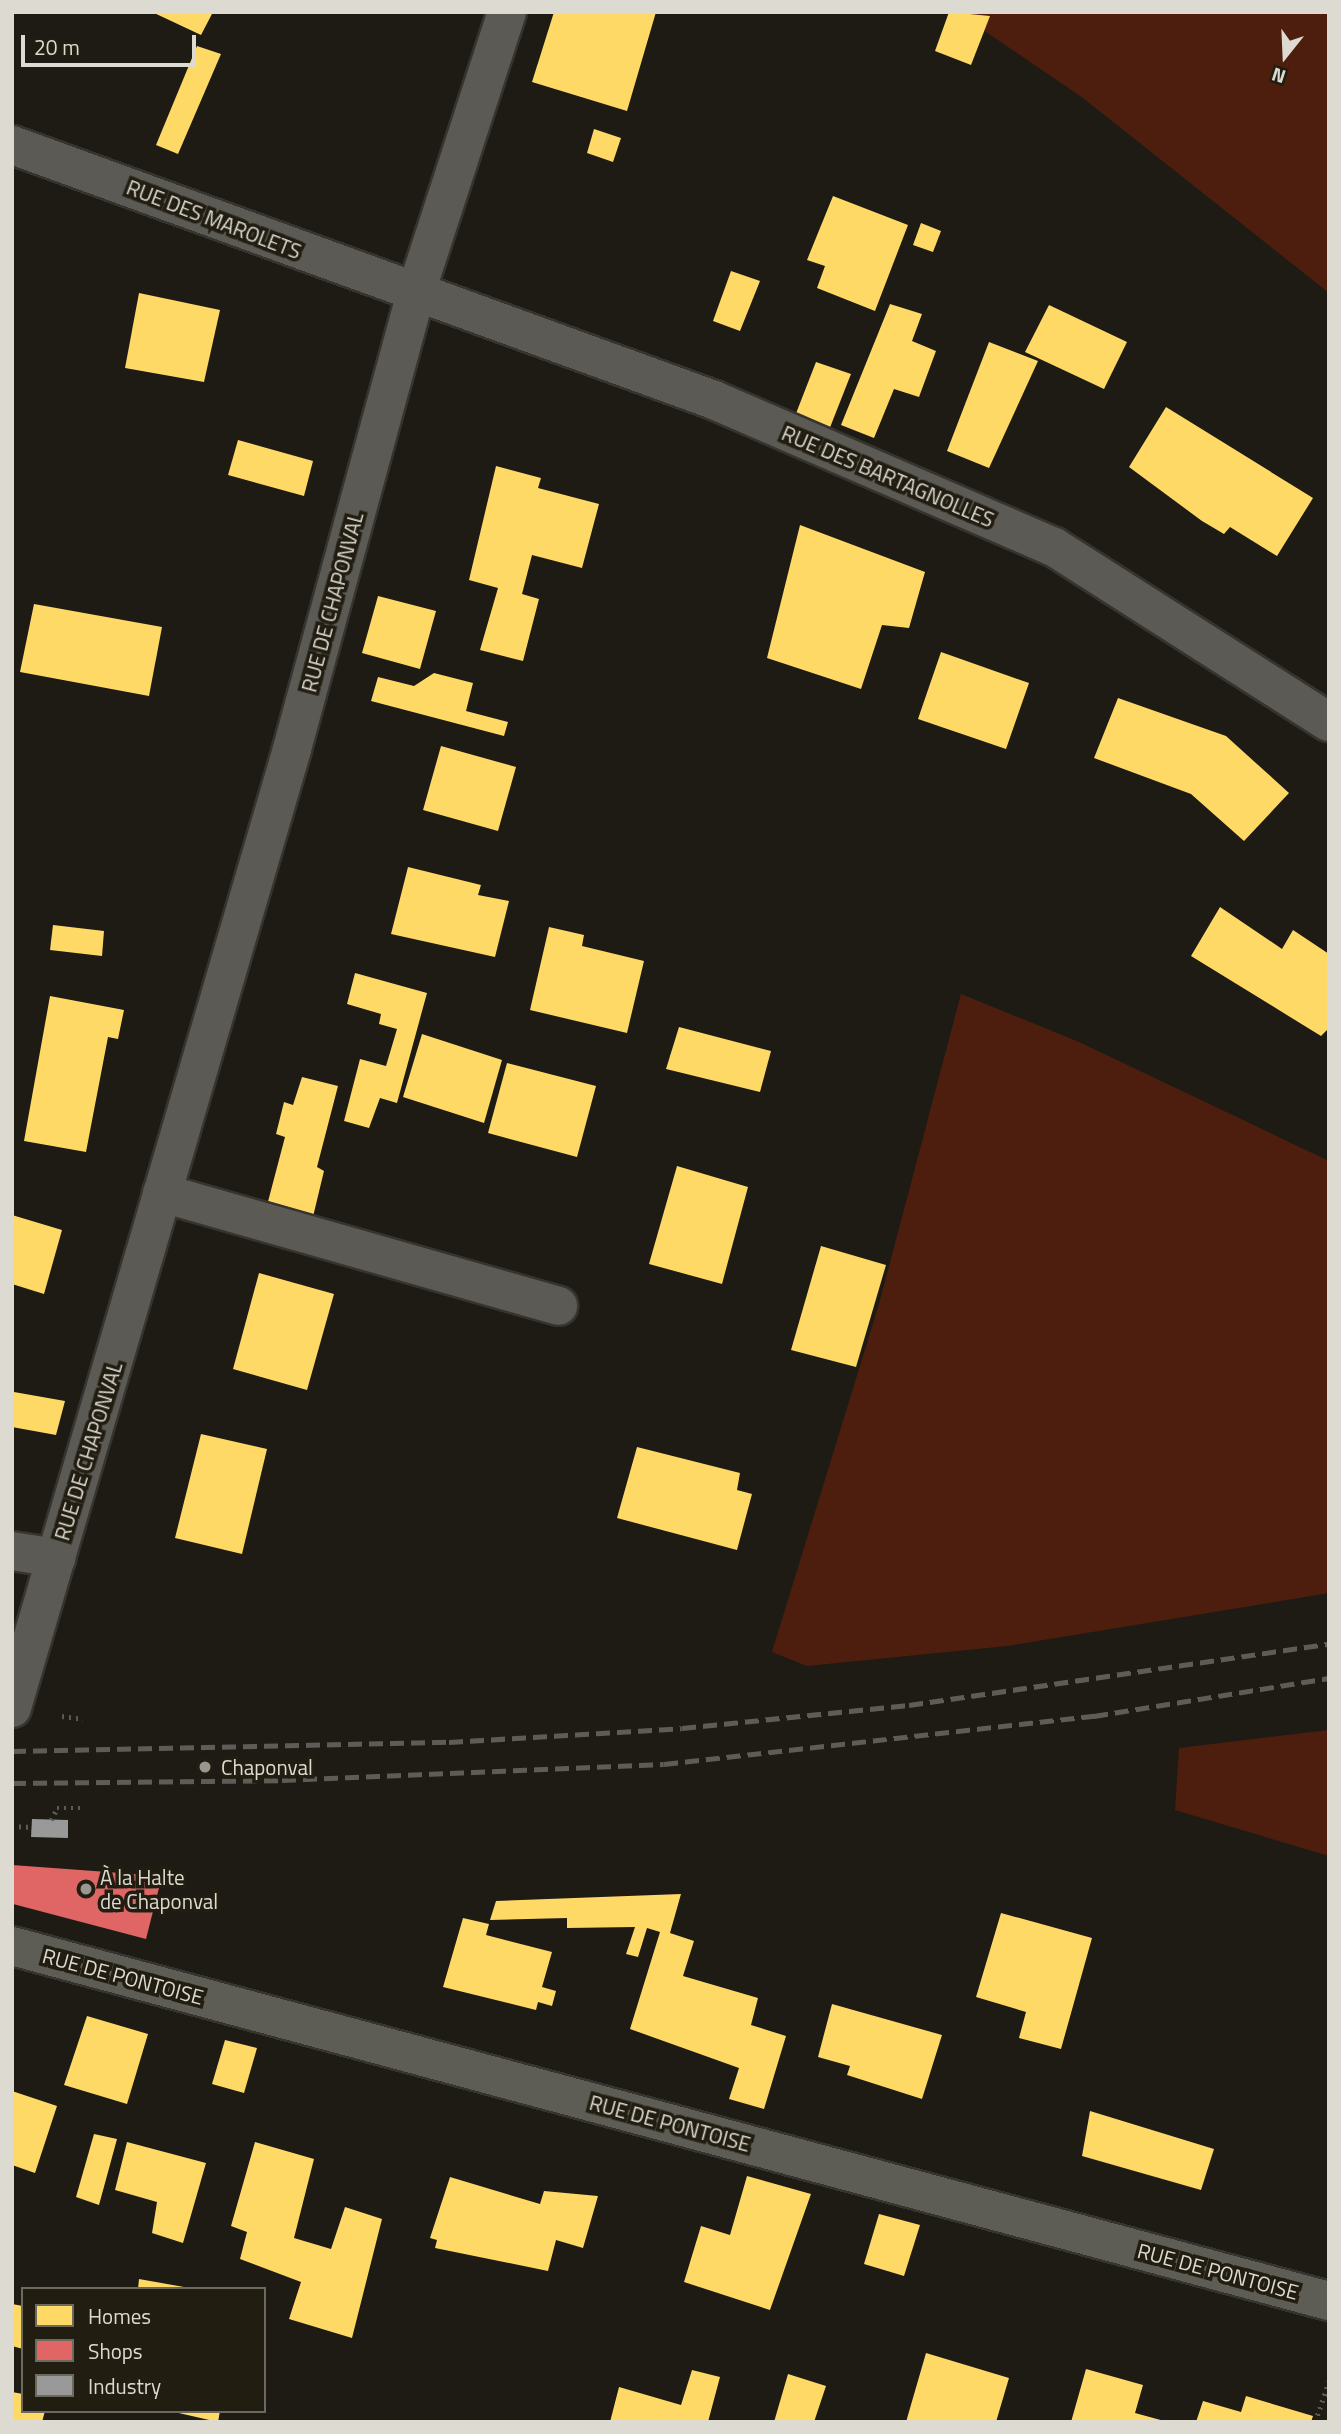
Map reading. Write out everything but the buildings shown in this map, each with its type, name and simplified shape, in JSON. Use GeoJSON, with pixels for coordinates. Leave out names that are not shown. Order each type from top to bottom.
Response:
{"type":"FeatureCollection","features":[{"type":"Feature","properties":{"kind":"main road","name":"RUE DE PONTOISE"},"geometry":{"type":"LineString","coordinates":[[12,1946],[1329,2301]]}},
{"type":"Feature","properties":{"kind":"street","name":"RUE DE CHAPONVAL"},"geometry":{"type":"LineString","coordinates":[[12,1708],[162,1193],[415,295],[507,12]]}},
{"type":"Feature","properties":{"kind":"street","name":"RUE DES MAROLETS"},"geometry":{"type":"LineString","coordinates":[[12,145],[415,295]]}},
{"type":"Feature","properties":{"kind":"street","name":"RUE DES BARTAGNOLLES"},"geometry":{"type":"LineString","coordinates":[[415,295],[714,400],[1054,547],[1329,722]]}},
{"type":"Feature","properties":{"kind":"street"},"geometry":{"type":"LineString","coordinates":[[162,1193],[558,1306]]}},
{"type":"Feature","properties":{"kind":"street"},"geometry":{"type":"LineString","coordinates":[[12,1551],[56,1558]]}},
{"type":"Feature","properties":{"kind":"path"},"geometry":{"type":"LineString","coordinates":[[51,1820],[57,1808],[81,1808]]}},
{"type":"Feature","properties":{"kind":"path"},"geometry":{"type":"LineString","coordinates":[[12,1826],[32,1827]]}},
{"type":"Feature","properties":{"kind":"path"},"geometry":{"type":"LineString","coordinates":[[1315,2422],[1329,2381]]}},
{"type":"Feature","properties":{"kind":"shaded area"},"geometry":{"type":"Polygon","coordinates":[[[957,12],[1329,12],[1329,293],[1083,98],[957,12]]]}},
{"type":"Feature","properties":{"kind":"shaded area"},"geometry":{"type":"Polygon","coordinates":[[[961,994],[1079,1042],[1329,1161],[1329,1593],[1007,1646],[807,1666],[772,1652],[879,1304],[961,994]]]}},
{"type":"Feature","properties":{"kind":"shaded area"},"geometry":{"type":"Polygon","coordinates":[[[1329,1730],[1329,1856],[1175,1810],[1179,1748],[1329,1730]]]}},
{"type":"Feature","properties":{"kind":"railway"},"geometry":{"type":"LineString","coordinates":[[12,1751],[449,1742],[682,1728],[909,1705],[1329,1644]]}},
{"type":"Feature","properties":{"kind":"railway"},"geometry":{"type":"LineString","coordinates":[[12,1783],[282,1780],[664,1764],[1094,1716],[1329,1678]]}},
{"type":"Feature","properties":{"kind":"place","name":"Chaponval"},"geometry":{"type":"Point","coordinates":[205,1767]}},
{"type":"Feature","properties":{"kind":"place","name":"À la Halte de Chaponval"},"geometry":{"type":"Point","coordinates":[86,1889]}}]}
